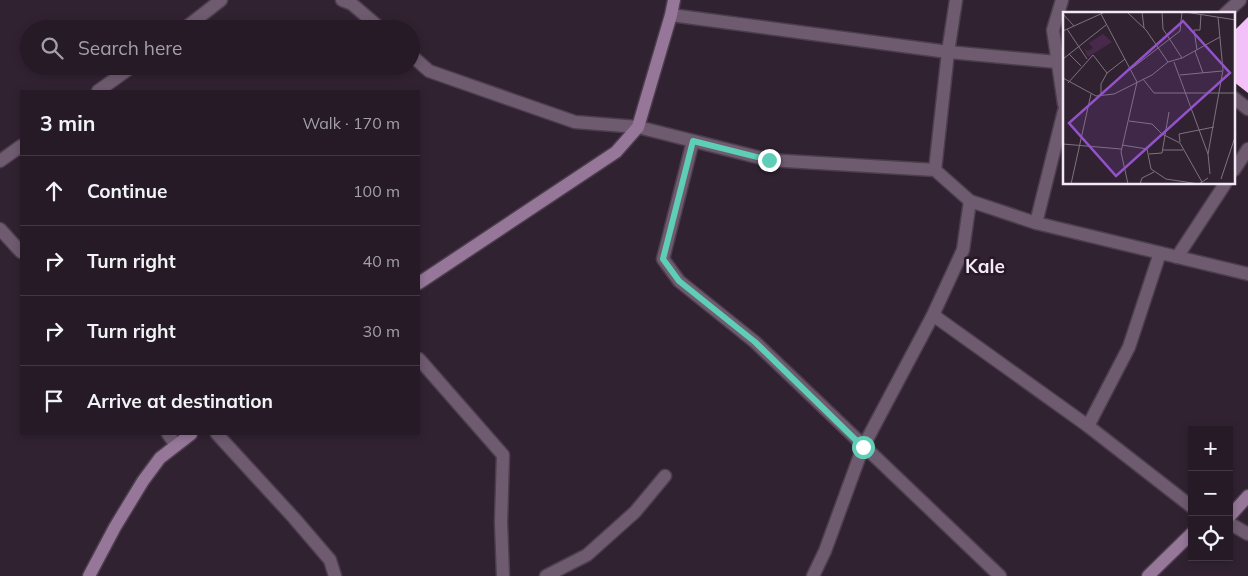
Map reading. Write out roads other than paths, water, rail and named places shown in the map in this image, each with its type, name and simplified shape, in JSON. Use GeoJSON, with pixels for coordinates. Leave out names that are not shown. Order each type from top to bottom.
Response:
{"type":"FeatureCollection","features":[{"type":"Feature","properties":{"kind":"street"},"geometry":{"type":"LineString","coordinates":[[195,20],[221,0]]}},
{"type":"Feature","properties":{"kind":"street"},"geometry":{"type":"LineString","coordinates":[[420,282],[616,152],[638,127],[674,0]]}},
{"type":"Feature","properties":{"kind":"street"},"geometry":{"type":"LineString","coordinates":[[936,170],[948,52],[956,0]]}},
{"type":"Feature","properties":{"kind":"street"},"geometry":{"type":"LineString","coordinates":[[1062,0],[1052,30],[1061,59],[1063,89]]}},
{"type":"Feature","properties":{"kind":"street"},"geometry":{"type":"LineString","coordinates":[[1227,12],[1240,0]]}},
{"type":"Feature","properties":{"kind":"street"},"geometry":{"type":"LineString","coordinates":[[349,1],[371,20]]}},
{"type":"Feature","properties":{"kind":"street"},"geometry":{"type":"LineString","coordinates":[[671,15],[948,52],[1061,59]]}},
{"type":"Feature","properties":{"kind":"street"},"geometry":{"type":"LineString","coordinates":[[420,63],[429,71],[575,122],[638,127],[769,160],[936,170],[970,201],[1036,223],[1248,274]]}},
{"type":"Feature","properties":{"kind":"street"},"geometry":{"type":"LineString","coordinates":[[99,90],[120,75]]}},
{"type":"Feature","properties":{"kind":"street"},"geometry":{"type":"LineString","coordinates":[[1236,100],[1248,109]]}},
{"type":"Feature","properties":{"kind":"street"},"geometry":{"type":"LineString","coordinates":[[1036,223],[1063,115]]}},
{"type":"Feature","properties":{"kind":"street"},"geometry":{"type":"LineString","coordinates":[[693,141],[663,259],[679,281],[755,342],[1000,576]]}},
{"type":"Feature","properties":{"kind":"street"},"geometry":{"type":"LineString","coordinates":[[0,161],[20,147]]}},
{"type":"Feature","properties":{"kind":"street"},"geometry":{"type":"LineString","coordinates":[[1236,167],[1248,149]]}},
{"type":"Feature","properties":{"kind":"street"},"geometry":{"type":"LineString","coordinates":[[1177,257],[1224,185]]}},
{"type":"Feature","properties":{"kind":"street"},"geometry":{"type":"LineString","coordinates":[[813,576],[825,551],[863,447],[933,316],[963,250],[970,201]]}},
{"type":"Feature","properties":{"kind":"street"},"geometry":{"type":"LineString","coordinates":[[0,229],[20,251]]}},
{"type":"Feature","properties":{"kind":"street"},"geometry":{"type":"LineString","coordinates":[[1088,426],[1129,347],[1160,253]]}},
{"type":"Feature","properties":{"kind":"street"},"geometry":{"type":"LineString","coordinates":[[933,316],[1088,426],[1188,504]]}},
{"type":"Feature","properties":{"kind":"street"},"geometry":{"type":"LineString","coordinates":[[420,360],[503,455],[501,522],[503,576]]}},
{"type":"Feature","properties":{"kind":"street"},"geometry":{"type":"LineString","coordinates":[[169,435],[176,445]]}},
{"type":"Feature","properties":{"kind":"street"},"geometry":{"type":"LineString","coordinates":[[89,576],[115,527],[160,458],[190,435]]}},
{"type":"Feature","properties":{"kind":"street"},"geometry":{"type":"LineString","coordinates":[[218,435],[330,560],[335,576]]}},
{"type":"Feature","properties":{"kind":"street"},"geometry":{"type":"LineString","coordinates":[[546,576],[587,555],[634,512],[666,476]]}},
{"type":"Feature","properties":{"kind":"street"},"geometry":{"type":"LineString","coordinates":[[1230,516],[1248,496]]}},
{"type":"Feature","properties":{"kind":"street"},"geometry":{"type":"LineString","coordinates":[[1233,525],[1248,534]]}},
{"type":"Feature","properties":{"kind":"street"},"geometry":{"type":"LineString","coordinates":[[1148,576],[1188,537]]}},
{"type":"Feature","properties":{"kind":"district","name":"Kale"},"geometry":{"type":"Point","coordinates":[985,266]}}]}
